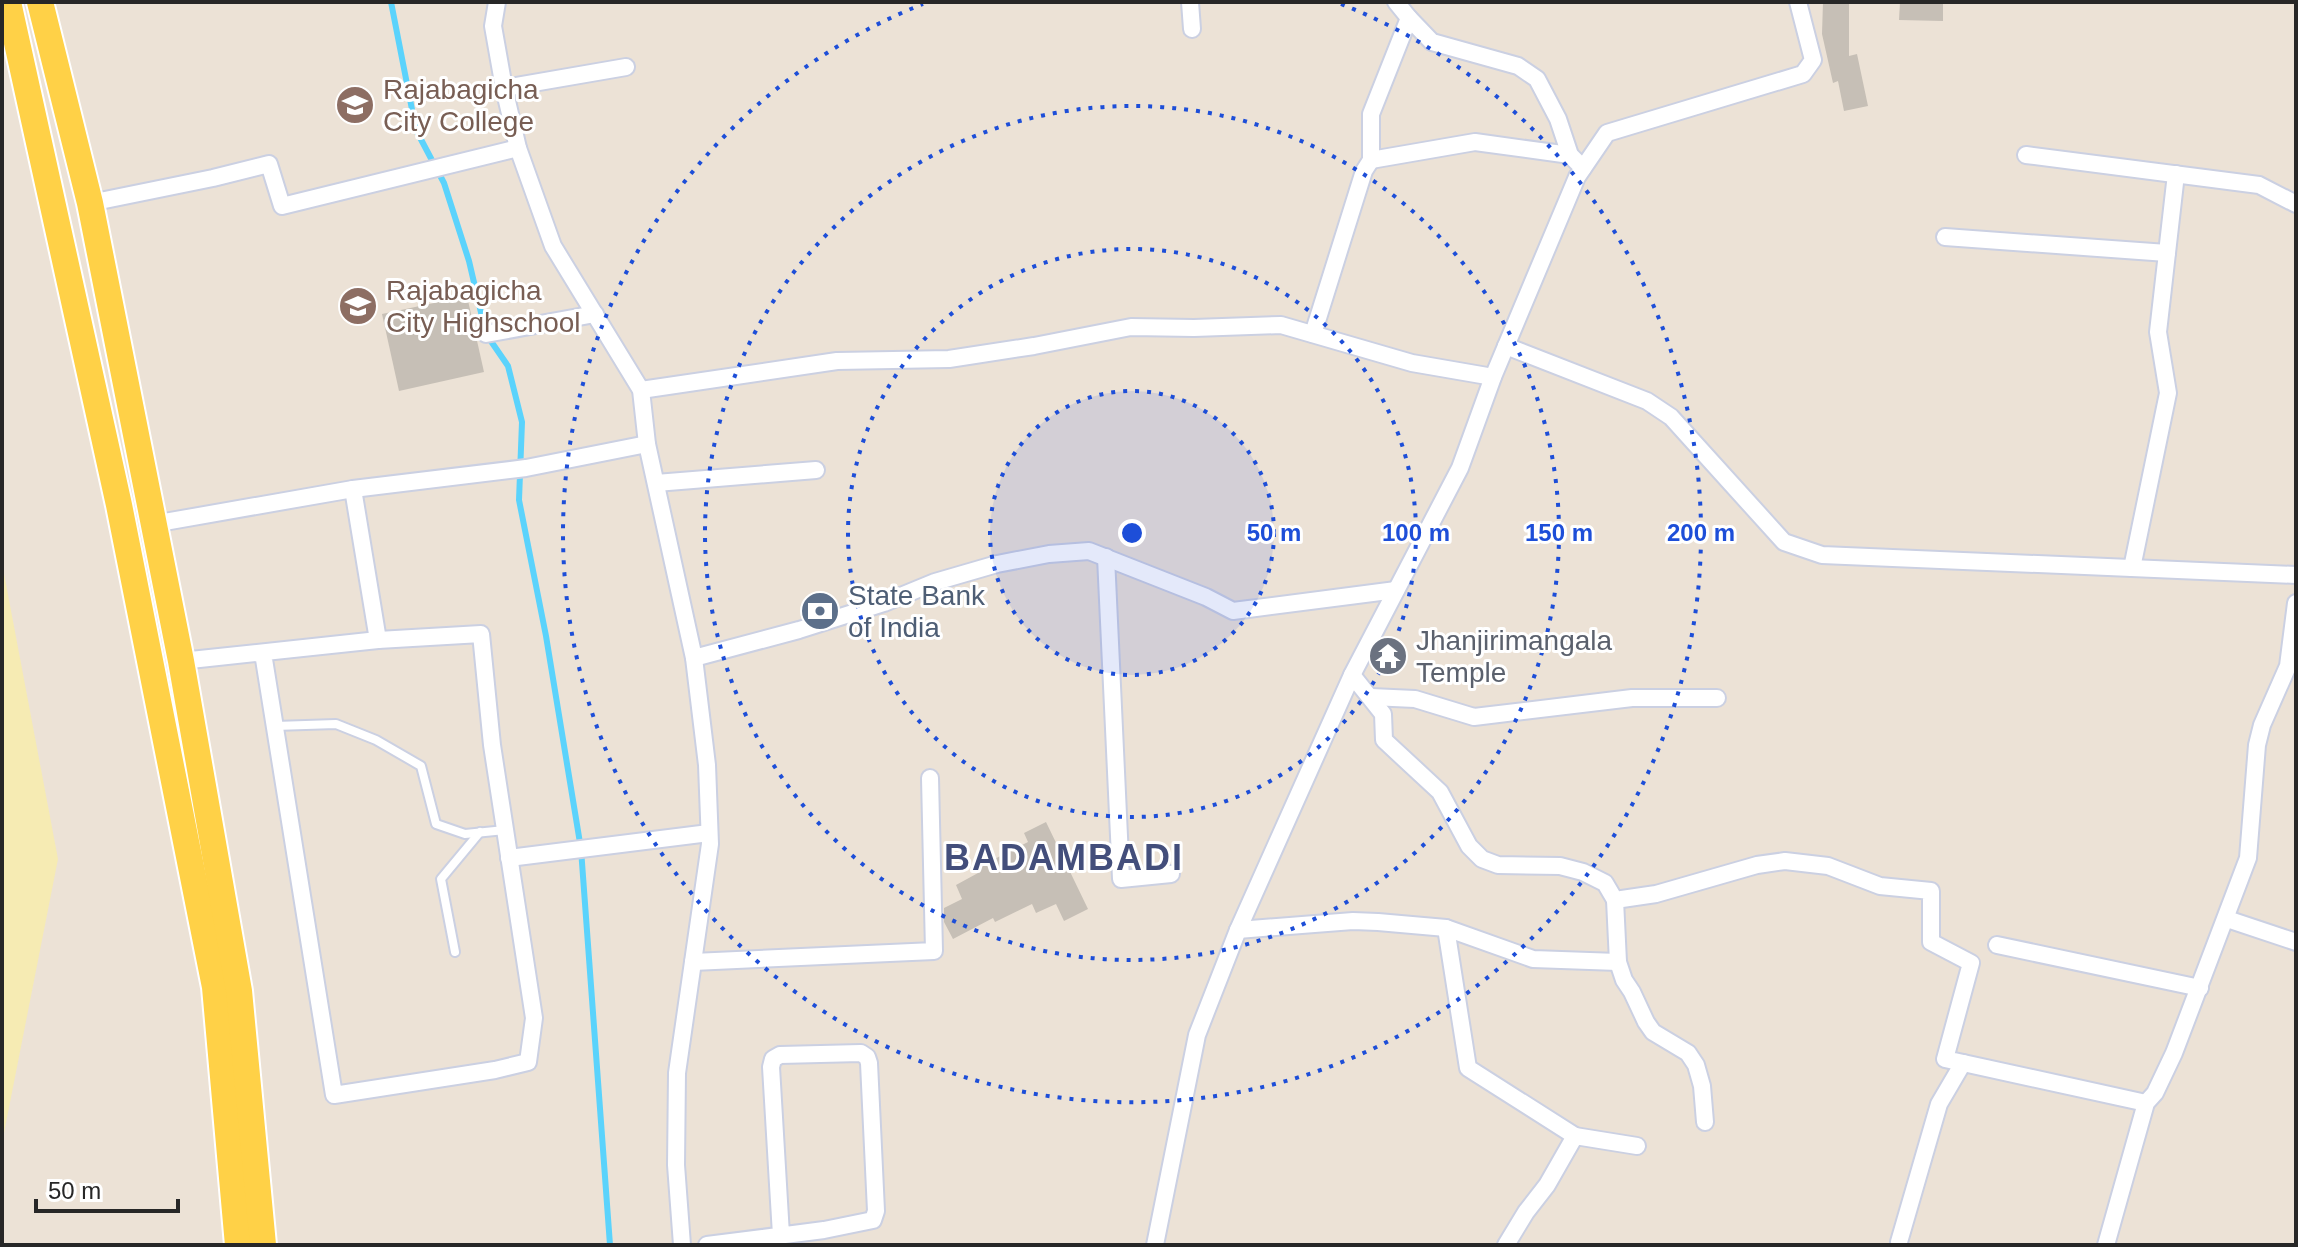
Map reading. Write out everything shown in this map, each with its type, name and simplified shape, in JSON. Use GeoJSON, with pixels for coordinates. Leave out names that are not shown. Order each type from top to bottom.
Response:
{"type":"FeatureCollection","features":[{"type":"Feature","properties":{"kind":"main road"},"geometry":{"type":"LineString","coordinates":[[8,2],[119,505],[215,987],[238,1245]]}},
{"type":"Feature","properties":{"kind":"main road"},"geometry":{"type":"LineString","coordinates":[[40,2],[90,203],[181,661],[239,991],[263,1245]]}},
{"type":"Feature","properties":{"kind":"street"},"geometry":{"type":"LineString","coordinates":[[497,2],[493,26],[504,88],[518,148],[553,246],[641,390],[647,444],[694,658],[707,765],[710,844],[677,1073],[676,1165],[682,1245]]}},
{"type":"Feature","properties":{"kind":"street"},"geometry":{"type":"LineString","coordinates":[[1190,2],[1192,29]]}},
{"type":"Feature","properties":{"kind":"street"},"geometry":{"type":"LineString","coordinates":[[1396,2],[1432,42],[1518,66],[1537,79],[1558,119],[1570,155],[1583,168]]}},
{"type":"Feature","properties":{"kind":"street"},"geometry":{"type":"LineString","coordinates":[[1155,1245],[1197,1035],[1238,930],[1352,675],[1460,468],[1493,377],[1577,177],[1607,133],[1803,74],[1813,60],[1798,2]]}},
{"type":"Feature","properties":{"kind":"street"},"geometry":{"type":"LineString","coordinates":[[1313,334],[1364,171],[1371,160],[1371,114],[1409,18]]}},
{"type":"Feature","properties":{"kind":"street"},"geometry":{"type":"LineString","coordinates":[[504,88],[626,67]]}},
{"type":"Feature","properties":{"kind":"street"},"geometry":{"type":"LineString","coordinates":[[1371,160],[1475,142],[1570,155]]}},
{"type":"Feature","properties":{"kind":"street"},"geometry":{"type":"LineString","coordinates":[[90,203],[269,164],[282,206],[518,148]]}},
{"type":"Feature","properties":{"kind":"street"},"geometry":{"type":"LineString","coordinates":[[2026,155],[2259,185],[2296,204]]}},
{"type":"Feature","properties":{"kind":"street"},"geometry":{"type":"LineString","coordinates":[[2132,568],[2168,393],[2158,332],[2176,174]]}},
{"type":"Feature","properties":{"kind":"street"},"geometry":{"type":"LineString","coordinates":[[1945,237],[2167,253]]}},
{"type":"Feature","properties":{"kind":"street"},"geometry":{"type":"LineString","coordinates":[[486,334],[595,314]]}},
{"type":"Feature","properties":{"kind":"street"},"geometry":{"type":"LineString","coordinates":[[641,390],[837,361],[949,359],[1131,327],[1281,325],[1412,363],[1493,377]]}},
{"type":"Feature","properties":{"kind":"street"},"geometry":{"type":"LineString","coordinates":[[1506,346],[1647,401],[1671,417],[1784,542],[1822,555],[2296,575]]}},
{"type":"Feature","properties":{"kind":"street"},"geometry":{"type":"LineString","coordinates":[[153,524],[353,489],[526,468],[647,444]]}},
{"type":"Feature","properties":{"kind":"street"},"geometry":{"type":"LineString","coordinates":[[656,483],[816,470]]}},
{"type":"Feature","properties":{"kind":"street"},"geometry":{"type":"LineString","coordinates":[[353,489],[378,640]]}},
{"type":"Feature","properties":{"kind":"street"},"geometry":{"type":"LineString","coordinates":[[694,658],[799,630],[884,603],[935,582],[997,564],[1049,554],[1089,551],[1206,597],[1233,611],[1396,590]]}},
{"type":"Feature","properties":{"kind":"street"},"geometry":{"type":"LineString","coordinates":[[1106,557],[1121,879],[1171,874]]}},
{"type":"Feature","properties":{"kind":"street"},"geometry":{"type":"LineString","coordinates":[[2106,1245],[2146,1103],[2155,1093],[2174,1053],[2248,858],[2257,745],[2262,725],[2288,666],[2296,603]]}},
{"type":"Feature","properties":{"kind":"street"},"geometry":{"type":"LineString","coordinates":[[181,661],[378,640],[481,634],[492,745],[534,1018],[528,1062],[334,1095],[263,653]]}},
{"type":"Feature","properties":{"kind":"street"},"geometry":{"type":"LineString","coordinates":[[1352,675],[1383,714],[1384,740],[1440,792],[1469,846],[1482,859],[1498,865],[1560,866],[1583,872],[1605,883],[1615,900],[1618,962],[1624,980],[1653,1032],[1688,1053],[1696,1065],[1702,1086],[1705,1122]]}},
{"type":"Feature","properties":{"kind":"street"},"geometry":{"type":"LineString","coordinates":[[1371,697],[1415,699],[1474,717],[1632,698],[1717,698]]}},
{"type":"Feature","properties":{"kind":"street"},"geometry":{"type":"LineString","coordinates":[[693,962],[934,951],[930,778]]}},
{"type":"Feature","properties":{"kind":"street"},"geometry":{"type":"LineString","coordinates":[[509,858],[709,833]]}},
{"type":"Feature","properties":{"kind":"street"},"geometry":{"type":"LineString","coordinates":[[1615,900],[1656,894],[1757,865],[1785,861],[1828,866],[1880,886],[1931,891],[1931,942],[1971,963],[1945,1059],[2146,1103]]}},
{"type":"Feature","properties":{"kind":"street"},"geometry":{"type":"LineString","coordinates":[[2227,919],[2296,942]]}},
{"type":"Feature","properties":{"kind":"street"},"geometry":{"type":"LineString","coordinates":[[1238,930],[1353,921],[1446,928],[1533,959],[1618,962]]}},
{"type":"Feature","properties":{"kind":"street"},"geometry":{"type":"LineString","coordinates":[[1446,928],[1468,1068],[1575,1136],[1637,1146]]}},
{"type":"Feature","properties":{"kind":"street"},"geometry":{"type":"LineString","coordinates":[[1997,945],[2200,988]]}},
{"type":"Feature","properties":{"kind":"street"},"geometry":{"type":"LineString","coordinates":[[707,1245],[781,1235],[838,1227],[873,1220],[876,1211],[869,1063],[861,1053],[780,1055],[773,1059],[781,1235]]}},
{"type":"Feature","properties":{"kind":"street"},"geometry":{"type":"LineString","coordinates":[[1899,1242],[1939,1104],[1963,1063]]}},
{"type":"Feature","properties":{"kind":"street"},"geometry":{"type":"LineString","coordinates":[[1506,1245],[1547,1185],[1575,1136]]}},
{"type":"Feature","properties":{"kind":"lane"},"geometry":{"type":"LineString","coordinates":[[275,726],[336,724],[376,740],[421,766],[436,824],[465,834],[506,830]]}},
{"type":"Feature","properties":{"kind":"lane"},"geometry":{"type":"LineString","coordinates":[[455,952],[441,879],[480,832]]}},
{"type":"Feature","properties":{"kind":"sand"},"geometry":{"type":"Polygon","coordinates":[[[2,563],[58,859],[2,1143],[2,563]]]}},
{"type":"Feature","properties":{"kind":"building"},"geometry":{"type":"Polygon","coordinates":[[[1823,2],[1849,2],[1849,56],[1857,54],[1868,106],[1844,111],[1838,81],[1833,83],[1822,34],[1823,2]]]}},
{"type":"Feature","properties":{"kind":"building"},"geometry":{"type":"Polygon","coordinates":[[[1900,2],[1943,2],[1943,21],[1899,20],[1900,2]]]}},
{"type":"Feature","properties":{"kind":"building"},"geometry":{"type":"Polygon","coordinates":[[[467,296],[484,372],[399,391],[382,314],[467,296]]]}},
{"type":"Feature","properties":{"kind":"building"},"geometry":{"type":"Polygon","coordinates":[[[1046,822],[1088,909],[1064,921],[1056,904],[1036,913],[1032,904],[995,922],[993,918],[953,939],[944,922],[944,908],[962,899],[956,885],[978,873],[975,869],[1028,842],[1024,833],[1046,822]]]}},
{"type":"Feature","properties":{"kind":"waterway"},"geometry":{"type":"LineString","coordinates":[[391,2],[416,130],[444,183],[469,261],[486,334],[508,366],[522,422],[519,500],[546,636],[581,849],[610,1245]]}},
{"type":"Feature","properties":{"kind":"place","name":"Rajabagicha City College"},"geometry":{"type":"Point","coordinates":[355,105]}},
{"type":"Feature","properties":{"kind":"place","name":"Rajabagicha City Highschool"},"geometry":{"type":"Point","coordinates":[358,306]}},
{"type":"Feature","properties":{"kind":"place","name":"State Bank of India"},"geometry":{"type":"Point","coordinates":[820,611]}},
{"type":"Feature","properties":{"kind":"place","name":"Jhanjirimangala Temple"},"geometry":{"type":"Point","coordinates":[1388,656]}},
{"type":"Feature","properties":{"kind":"district","name":"BADAMBADI"},"geometry":{"type":"Point","coordinates":[1064,857]}}]}
